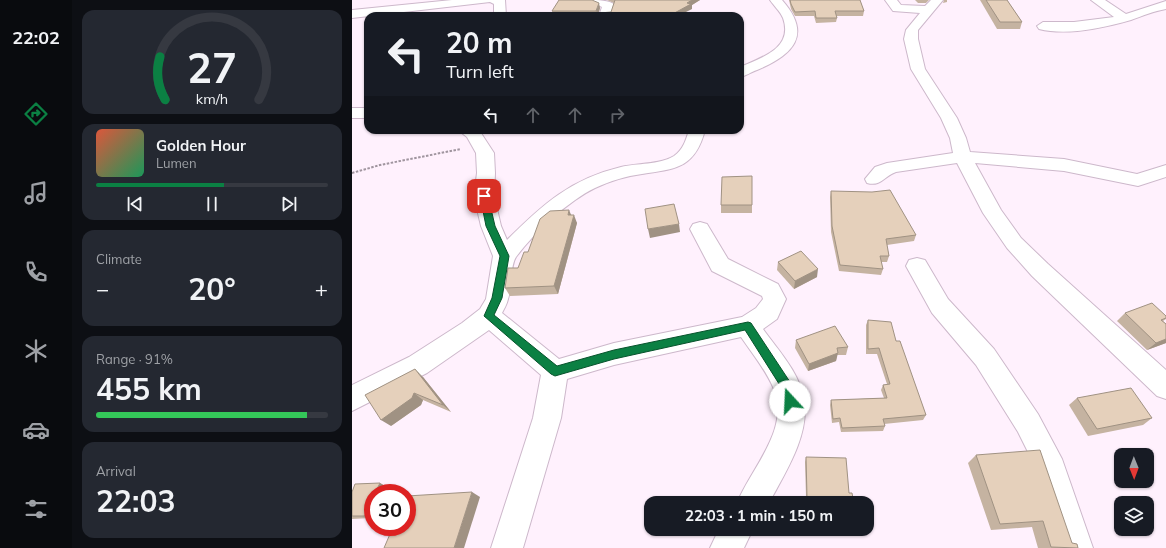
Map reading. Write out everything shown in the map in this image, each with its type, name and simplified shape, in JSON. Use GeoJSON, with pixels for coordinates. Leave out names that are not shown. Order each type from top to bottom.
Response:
{"type":"FeatureCollection","features":[{"type":"Feature","properties":{"kind":"street"},"geometry":{"type":"LineString","coordinates":[[371,12],[485,0]]}},
{"type":"Feature","properties":{"kind":"street"},"geometry":{"type":"LineString","coordinates":[[494,0],[500,2],[500,12]]}},
{"type":"Feature","properties":{"kind":"street"},"geometry":{"type":"LineString","coordinates":[[595,0],[609,5],[606,12]]}},
{"type":"Feature","properties":{"kind":"street"},"geometry":{"type":"LineString","coordinates":[[744,71],[776,57],[785,49],[790,38],[789,19],[785,10],[776,0]]}},
{"type":"Feature","properties":{"kind":"street"},"geometry":{"type":"LineString","coordinates":[[891,0],[897,8],[933,5]]}},
{"type":"Feature","properties":{"kind":"street"},"geometry":{"type":"LineString","coordinates":[[1097,0],[1124,18]]}},
{"type":"Feature","properties":{"kind":"street"},"geometry":{"type":"LineString","coordinates":[[1151,0],[1165,5]]}},
{"type":"Feature","properties":{"kind":"street"},"geometry":{"type":"LineString","coordinates":[[933,5],[912,30],[911,39],[918,69],[949,118],[958,138],[964,158],[993,213],[1014,243],[1040,270],[1136,358],[1166,388]]}},
{"type":"Feature","properties":{"kind":"street"},"geometry":{"type":"LineString","coordinates":[[1043,26],[1078,26],[1124,18],[1165,5]]}},
{"type":"Feature","properties":{"kind":"street"},"geometry":{"type":"LineString","coordinates":[[352,14],[364,13]]}},
{"type":"Feature","properties":{"kind":"street"},"geometry":{"type":"LineString","coordinates":[[352,113],[364,113]]}},
{"type":"Feature","properties":{"kind":"street"},"geometry":{"type":"LineString","coordinates":[[504,256],[548,212],[581,188],[612,174],[638,168],[668,165],[681,159],[689,152],[696,134]]}},
{"type":"Feature","properties":{"kind":"street"},"geometry":{"type":"LineString","coordinates":[[352,399],[418,365],[471,330],[489,316],[497,298],[504,256],[490,226],[484,196],[486,173],[485,153],[473,138]]}},
{"type":"Feature","properties":{"kind":"street"},"geometry":{"type":"LineString","coordinates":[[874,180],[881,171],[894,167],[964,158],[1064,165],[1138,180],[1166,171]]}},
{"type":"Feature","properties":{"kind":"street"},"geometry":{"type":"LineString","coordinates":[[555,371],[614,354],[748,326],[764,316],[774,306],[775,299],[770,290],[720,265],[700,229]]}},
{"type":"Feature","properties":{"kind":"street"},"geometry":{"type":"LineString","coordinates":[[917,266],[948,317],[985,357],[1028,424],[1048,459],[1077,548]]}},
{"type":"Feature","properties":{"kind":"street"},"geometry":{"type":"LineString","coordinates":[[489,316],[555,371]]}},
{"type":"Feature","properties":{"kind":"street"},"geometry":{"type":"LineString","coordinates":[[748,326],[786,385],[790,401],[790,419],[781,452],[756,496]]}},
{"type":"Feature","properties":{"kind":"street"},"geometry":{"type":"LineString","coordinates":[[508,548],[547,418],[555,371]]}},
{"type":"Feature","properties":{"kind":"street"},"geometry":{"type":"LineString","coordinates":[[726,548],[733,536]]}},
{"type":"Feature","properties":{"kind":"path"},"geometry":{"type":"LineString","coordinates":[[553,12],[558,8]]}},
{"type":"Feature","properties":{"kind":"path"},"geometry":{"type":"LineString","coordinates":[[352,173],[473,138]]}},
{"type":"Feature","properties":{"kind":"building"},"geometry":{"type":"Polygon","coordinates":[[[559,0],[592,0],[599,3],[596,11],[552,11],[559,0]]]}},
{"type":"Feature","properties":{"kind":"building"},"geometry":{"type":"Polygon","coordinates":[[[615,0],[692,0],[687,3],[691,4],[676,12],[611,12],[615,0]]]}},
{"type":"Feature","properties":{"kind":"building"},"geometry":{"type":"Polygon","coordinates":[[[790,0],[860,0],[864,11],[835,11],[837,18],[816,18],[815,11],[795,12],[790,0]]]}},
{"type":"Feature","properties":{"kind":"building"},"geometry":{"type":"Polygon","coordinates":[[[986,0],[1007,0],[1022,22],[1000,22],[986,0]]]}},
{"type":"Feature","properties":{"kind":"building"},"geometry":{"type":"Polygon","coordinates":[[[752,176],[752,205],[721,205],[722,177],[752,176]]]}},
{"type":"Feature","properties":{"kind":"building"},"geometry":{"type":"Polygon","coordinates":[[[890,190],[916,235],[886,239],[889,256],[880,256],[883,269],[840,265],[832,226],[831,191],[872,192],[890,190]]]}},
{"type":"Feature","properties":{"kind":"building"},"geometry":{"type":"Polygon","coordinates":[[[674,204],[679,224],[648,229],[645,209],[674,204]]]}},
{"type":"Feature","properties":{"kind":"building"},"geometry":{"type":"Polygon","coordinates":[[[569,210],[568,215],[574,215],[554,286],[505,288],[508,268],[518,268],[524,252],[528,252],[540,219],[550,211],[569,210]]]}},
{"type":"Feature","properties":{"kind":"building"},"geometry":{"type":"Polygon","coordinates":[[[801,251],[818,269],[795,281],[778,262],[801,251]]]}},
{"type":"Feature","properties":{"kind":"building"},"geometry":{"type":"Polygon","coordinates":[[[1152,303],[1166,316],[1166,318],[1161,320],[1166,324],[1166,339],[1156,343],[1125,313],[1152,303]]]}},
{"type":"Feature","properties":{"kind":"building"},"geometry":{"type":"Polygon","coordinates":[[[868,320],[891,322],[896,341],[900,341],[926,415],[883,419],[885,426],[842,428],[840,418],[833,419],[831,400],[887,398],[883,385],[890,384],[879,348],[868,349],[868,320]]]}},
{"type":"Feature","properties":{"kind":"building"},"geometry":{"type":"Polygon","coordinates":[[[835,326],[848,347],[837,348],[838,353],[809,364],[796,340],[835,326]]]}},
{"type":"Feature","properties":{"kind":"building"},"geometry":{"type":"Polygon","coordinates":[[[415,369],[443,405],[414,393],[412,398],[381,420],[365,395],[415,369]]]}},
{"type":"Feature","properties":{"kind":"building"},"geometry":{"type":"Polygon","coordinates":[[[1131,388],[1152,418],[1097,429],[1077,398],[1131,388]]]}},
{"type":"Feature","properties":{"kind":"building"},"geometry":{"type":"Polygon","coordinates":[[[1040,450],[1072,543],[1077,544],[1078,548],[1051,547],[1043,521],[1000,524],[976,455],[1040,450]]]}},
{"type":"Feature","properties":{"kind":"building"},"geometry":{"type":"Polygon","coordinates":[[[806,457],[846,458],[849,493],[852,493],[853,496],[807,496],[806,457]]]}},
{"type":"Feature","properties":{"kind":"building"},"geometry":{"type":"Polygon","coordinates":[[[380,483],[364,484],[364,516],[352,516],[352,492],[355,484],[380,483]]]}},
{"type":"Feature","properties":{"kind":"building"},"geometry":{"type":"Polygon","coordinates":[[[472,492],[454,548],[384,548],[389,536],[416,536],[416,495],[472,492]]]}},
{"type":"Feature","properties":{"kind":"route"},"geometry":{"type":"LineString","coordinates":[[484,196],[490,226],[504,256],[497,298],[489,316],[555,371],[614,354],[698,338],[748,326],[786,385],[790,401]]}}]}
